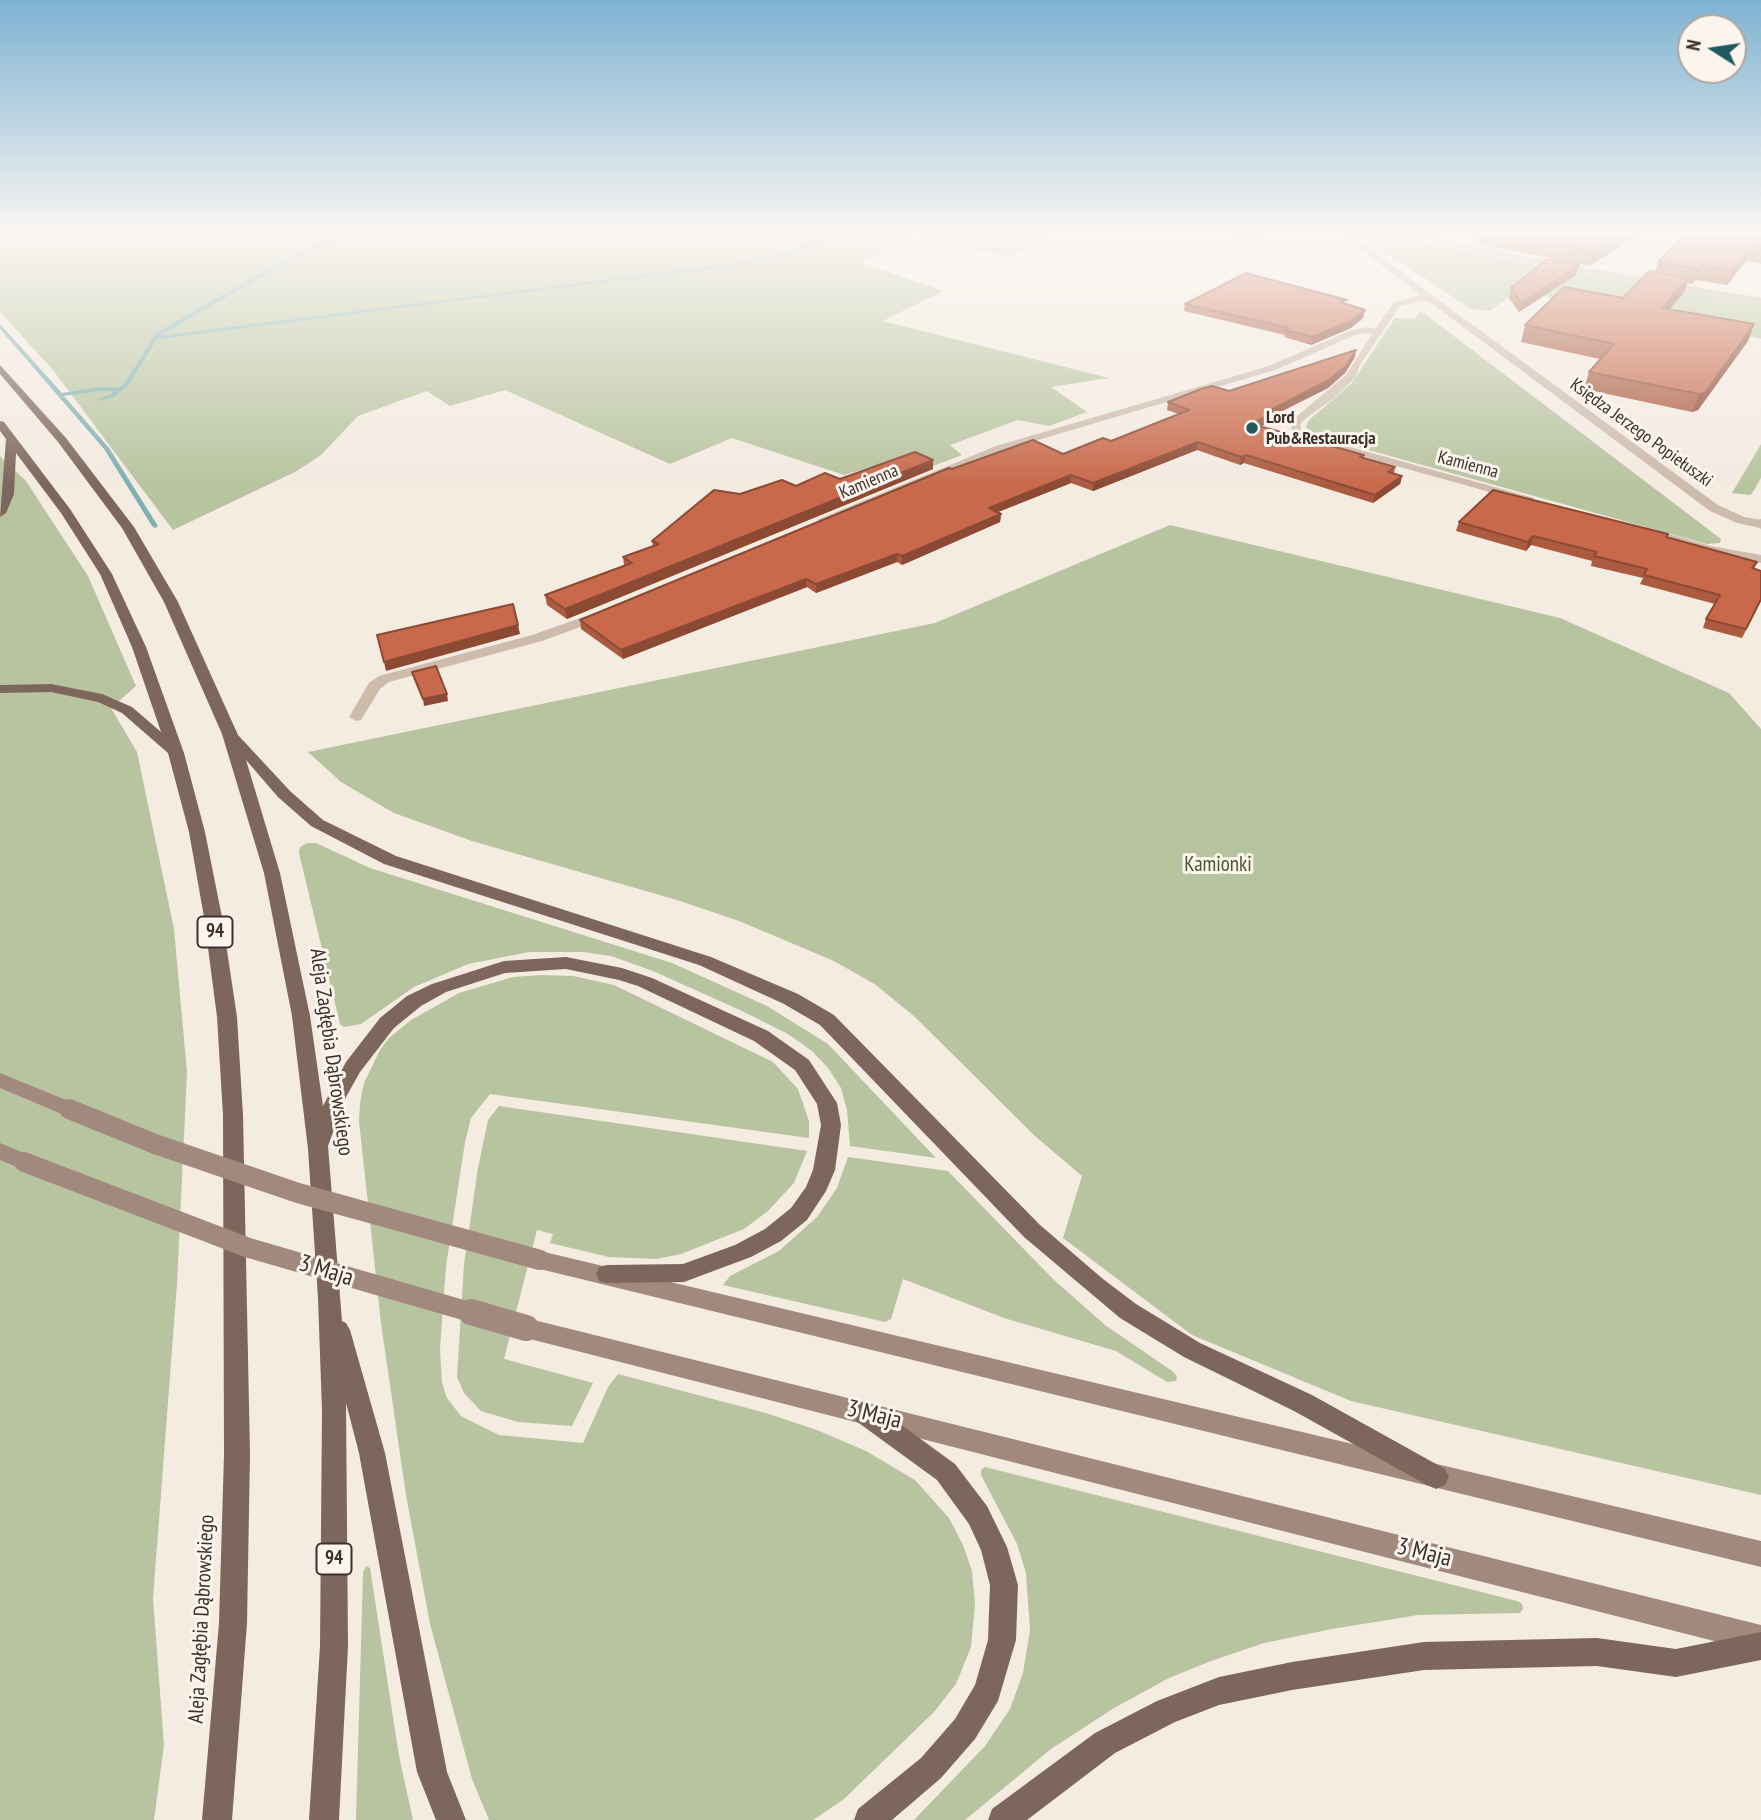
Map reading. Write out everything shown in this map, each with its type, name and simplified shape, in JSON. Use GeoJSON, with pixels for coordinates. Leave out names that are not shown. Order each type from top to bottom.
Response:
{"type":"FeatureCollection","features":[{"type":"Feature","properties":{"kind":"main road","name":"Aleja Zagłębia Dąbrowskiego"},"geometry":{"type":"LineString","coordinates":[[0,368],[62,440],[128,527],[171,602],[230,734],[272,873],[301,1016],[318,1149],[329,1298],[334,1411],[334,1646],[324,1820]]}},
{"type":"Feature","properties":{"kind":"main road","name":"Aleja Zagłębia Dąbrowskiego"},"geometry":{"type":"LineString","coordinates":[[0,425],[66,512],[106,574],[139,647],[176,752],[197,832],[213,917],[227,1017],[233,1115],[237,1440],[235,1571],[217,1820]]}},
{"type":"Feature","properties":{"kind":"main road"},"geometry":{"type":"LineString","coordinates":[[0,513],[8,494],[11,439]]}},
{"type":"Feature","properties":{"kind":"main road"},"geometry":{"type":"LineString","coordinates":[[0,689],[51,688],[102,698],[127,710],[176,752]]}},
{"type":"Feature","properties":{"kind":"main road"},"geometry":{"type":"LineString","coordinates":[[230,734],[284,794],[317,823],[390,860],[705,961],[791,999],[827,1020],[1032,1230],[1095,1286],[1128,1311],[1192,1350],[1303,1403],[1436,1477]]}},
{"type":"Feature","properties":{"kind":"main road"},"geometry":{"type":"LineString","coordinates":[[318,1149],[332,1106],[353,1067],[387,1023],[414,1001],[439,988],[504,967],[566,963],[622,974],[761,1036],[802,1065],[827,1103],[831,1125],[824,1170],[815,1191],[799,1214],[773,1235],[743,1251],[684,1273],[607,1274]]}},
{"type":"Feature","properties":{"kind":"main road"},"geometry":{"type":"LineString","coordinates":[[0,1080],[155,1144],[298,1193],[424,1230],[1761,1554]]}},
{"type":"Feature","properties":{"kind":"main road","name":"3 Maja"},"geometry":{"type":"LineString","coordinates":[[0,1151],[249,1248],[526,1328],[1761,1639]]}},
{"type":"Feature","properties":{"kind":"main road"},"geometry":{"type":"LineString","coordinates":[[329,1298],[372,1453],[432,1772],[451,1820]]}},
{"type":"Feature","properties":{"kind":"main road"},"geometry":{"type":"LineString","coordinates":[[864,1413],[946,1472],[978,1516],[994,1547],[1003,1585],[1002,1640],[988,1691],[965,1729],[931,1768],[869,1820]]}},
{"type":"Feature","properties":{"kind":"main road"},"geometry":{"type":"LineString","coordinates":[[1003,1820],[1105,1743],[1167,1711],[1219,1691],[1292,1676],[1424,1656],[1597,1652],[1676,1663],[1761,1647]]}},
{"type":"Feature","properties":{"kind":"street","name":"Kamienna"},"geometry":{"type":"LineString","coordinates":[[1388,316],[1351,376],[1330,396],[1301,417],[1295,424],[1296,430],[1310,439],[1545,504]]}},
{"type":"Feature","properties":{"kind":"street","name":"Księdza Jerzego Popiełuszki"},"geometry":{"type":"LineString","coordinates":[[1455,316],[1714,508],[1741,520],[1761,524]]}},
{"type":"Feature","properties":{"kind":"street","name":"Kamienna"},"geometry":{"type":"LineString","coordinates":[[806,527],[1000,448],[1272,368],[1352,333],[1367,330],[1377,332]]}},
{"type":"Feature","properties":{"kind":"street"},"geometry":{"type":"LineString","coordinates":[[1634,528],[1710,549],[1761,559]]}},
{"type":"Feature","properties":{"kind":"street"},"geometry":{"type":"LineString","coordinates":[[355,717],[374,686],[384,679],[537,638],[616,608]]}},
{"type":"Feature","properties":{"kind":"green space"},"geometry":{"type":"Polygon","coordinates":[[[4,316],[893,316],[883,321],[1109,378],[1051,387],[1087,412],[1049,426],[1018,420],[950,445],[962,455],[933,466],[911,455],[844,475],[732,438],[670,464],[505,390],[450,406],[427,391],[358,416],[321,455],[297,471],[173,530],[53,370],[4,316]]]}},
{"type":"Feature","properties":{"kind":"green space"},"geometry":{"type":"Polygon","coordinates":[[[1417,316],[1427,316],[1721,539],[1720,543],[1707,544],[1311,434],[1306,427],[1309,420],[1351,384],[1395,318],[1414,319],[1417,316]]]}},
{"type":"Feature","properties":{"kind":"green space"},"geometry":{"type":"Polygon","coordinates":[[[1643,316],[1761,316],[1761,339],[1643,316]]]}},
{"type":"Feature","properties":{"kind":"green space"},"geometry":{"type":"Polygon","coordinates":[[[1761,444],[1761,478],[1753,492],[1750,495],[1732,493],[1761,444]]]}},
{"type":"Feature","properties":{"kind":"green space"},"geometry":{"type":"Polygon","coordinates":[[[0,456],[26,481],[88,576],[136,686],[111,708],[137,752],[174,929],[187,1072],[177,1284],[153,1599],[164,1745],[154,1820],[0,1820],[0,456]]]}},
{"type":"Feature","properties":{"kind":"green space","name":"Kamionki"},"geometry":{"type":"Polygon","coordinates":[[[1170,525],[1560,618],[1729,693],[1761,729],[1761,1495],[1351,1401],[1192,1335],[1063,1238],[1082,1176],[1035,1136],[915,1017],[876,985],[834,961],[739,921],[677,900],[472,841],[394,813],[341,782],[308,752],[935,623],[1170,525]]]}},
{"type":"Feature","properties":{"kind":"green space"},"geometry":{"type":"Polygon","coordinates":[[[307,843],[316,843],[370,868],[672,963],[767,1006],[828,1044],[936,1158],[850,1146],[847,1110],[841,1088],[828,1068],[812,1051],[788,1034],[742,1011],[653,971],[611,956],[583,952],[529,952],[468,964],[414,987],[361,1024],[344,1027],[340,1024],[299,853],[300,847],[307,843]]]}},
{"type":"Feature","properties":{"kind":"green space"},"geometry":{"type":"Polygon","coordinates":[[[573,976],[614,985],[773,1062],[798,1089],[809,1121],[809,1138],[490,1094],[471,1118],[446,1266],[440,1349],[442,1383],[447,1398],[461,1416],[499,1435],[583,1443],[608,1387],[618,1374],[766,1413],[817,1430],[866,1451],[915,1480],[949,1518],[972,1571],[975,1604],[971,1647],[956,1684],[934,1712],[844,1799],[813,1820],[489,1820],[472,1779],[430,1624],[406,1495],[381,1323],[359,1121],[360,1103],[364,1083],[380,1050],[389,1038],[411,1020],[459,993],[513,977],[573,976]]]}},
{"type":"Feature","properties":{"kind":"green space"},"geometry":{"type":"Polygon","coordinates":[[[499,1106],[807,1151],[794,1183],[768,1211],[744,1229],[681,1254],[656,1259],[609,1257],[550,1243],[553,1234],[537,1230],[504,1359],[593,1383],[572,1426],[518,1422],[481,1411],[464,1393],[457,1377],[464,1264],[478,1168],[488,1120],[499,1106]]]}},
{"type":"Feature","properties":{"kind":"green space"},"geometry":{"type":"Polygon","coordinates":[[[848,1157],[948,1171],[1053,1279],[1105,1325],[1172,1371],[1177,1376],[1176,1381],[1167,1382],[1116,1351],[1004,1318],[903,1279],[891,1319],[885,1322],[723,1285],[730,1276],[779,1251],[817,1217],[837,1188],[848,1157]]]}},
{"type":"Feature","properties":{"kind":"green space"},"geometry":{"type":"Polygon","coordinates":[[[985,1467],[1517,1601],[1522,1604],[1523,1609],[1520,1613],[1418,1615],[1332,1629],[1264,1643],[1211,1661],[1169,1678],[1114,1708],[1051,1749],[965,1820],[914,1820],[985,1746],[1010,1709],[1023,1673],[1030,1630],[1026,1573],[1017,1544],[981,1475],[981,1470],[985,1467]]]}},
{"type":"Feature","properties":{"kind":"green space"},"geometry":{"type":"Polygon","coordinates":[[[366,1566],[370,1568],[399,1756],[413,1820],[356,1820],[363,1573],[366,1566]]]}},
{"type":"Feature","properties":{"kind":"building"},"geometry":{"type":"Polygon","coordinates":[[[1237,316],[1357,316],[1313,337],[1285,330],[1289,328],[1237,316]]]}},
{"type":"Feature","properties":{"kind":"building"},"geometry":{"type":"Polygon","coordinates":[[[1534,316],[1708,316],[1754,324],[1705,393],[1699,394],[1589,372],[1614,344],[1525,325],[1534,316]]]}},
{"type":"Feature","properties":{"kind":"building"},"geometry":{"type":"Polygon","coordinates":[[[1356,350],[1346,366],[1329,380],[1265,413],[1270,414],[1252,424],[1364,455],[1360,457],[1395,467],[1388,472],[1402,476],[1375,495],[1198,442],[1093,483],[1071,475],[989,508],[1001,514],[902,556],[897,554],[816,584],[806,579],[621,650],[580,620],[949,468],[1033,440],[1063,454],[1103,438],[1111,441],[1189,410],[1168,402],[1201,389],[1212,386],[1229,391],[1356,350]]]}},
{"type":"Feature","properties":{"kind":"building"},"geometry":{"type":"Polygon","coordinates":[[[915,452],[933,460],[565,609],[545,595],[632,563],[623,557],[659,544],[652,541],[714,490],[740,494],[782,480],[796,486],[825,473],[840,479],[915,452]]]}},
{"type":"Feature","properties":{"kind":"building"},"geometry":{"type":"Polygon","coordinates":[[[1493,490],[1668,534],[1666,537],[1757,562],[1752,568],[1761,571],[1761,599],[1746,629],[1706,619],[1720,595],[1644,575],[1647,569],[1594,556],[1597,552],[1533,536],[1528,542],[1459,522],[1493,490]]]}},
{"type":"Feature","properties":{"kind":"building"},"geometry":{"type":"Polygon","coordinates":[[[513,604],[518,625],[384,662],[377,635],[513,604]]]}},
{"type":"Feature","properties":{"kind":"building"},"geometry":{"type":"Polygon","coordinates":[[[436,666],[447,694],[423,699],[412,672],[436,666]]]}},
{"type":"Feature","properties":{"kind":"waterway"},"geometry":{"type":"LineString","coordinates":[[120,390],[127,384],[158,334],[190,316]]}},
{"type":"Feature","properties":{"kind":"waterway"},"geometry":{"type":"LineString","coordinates":[[156,338],[330,316]]}},
{"type":"Feature","properties":{"kind":"waterway"},"geometry":{"type":"LineString","coordinates":[[0,326],[106,448],[155,526]]}},
{"type":"Feature","properties":{"kind":"waterway"},"geometry":{"type":"LineString","coordinates":[[62,395],[100,389],[120,390]]}},
{"type":"Feature","properties":{"kind":"waterway"},"geometry":{"type":"LineString","coordinates":[[100,400],[120,390]]}},
{"type":"Feature","properties":{"kind":"place","name":"Lord Pub&Restauracja"},"geometry":{"type":"Point","coordinates":[1252,428]}}]}
